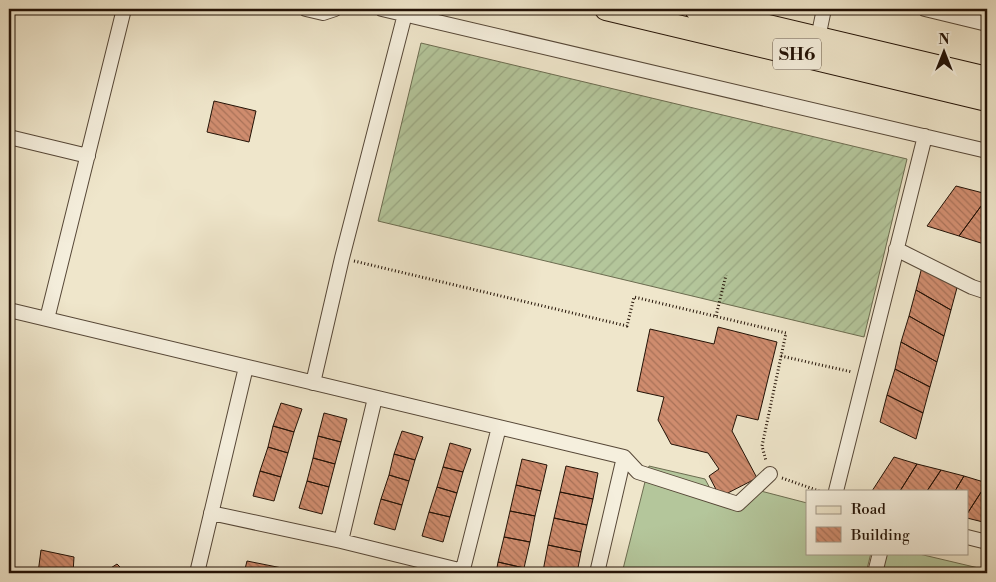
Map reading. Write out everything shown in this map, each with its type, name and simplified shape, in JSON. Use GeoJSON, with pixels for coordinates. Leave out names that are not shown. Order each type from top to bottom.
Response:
{"type":"FeatureCollection","features":[{"type":"Feature","properties":{"kind":"main road","name":"SH6"},"geometry":{"type":"LineString","coordinates":[[606,9],[987,100]]}},
{"type":"Feature","properties":{"kind":"main road","name":"SH6"},"geometry":{"type":"LineString","coordinates":[[696,9],[987,78]]}},
{"type":"Feature","properties":{"kind":"street"},"geometry":{"type":"LineString","coordinates":[[47,319],[124,9]]}},
{"type":"Feature","properties":{"kind":"street"},"geometry":{"type":"LineString","coordinates":[[306,9],[323,13],[336,9]]}},
{"type":"Feature","properties":{"kind":"street"},"geometry":{"type":"LineString","coordinates":[[382,9],[987,151]]}},
{"type":"Feature","properties":{"kind":"street"},"geometry":{"type":"LineString","coordinates":[[818,38],[824,9]]}},
{"type":"Feature","properties":{"kind":"street"},"geometry":{"type":"LineString","coordinates":[[925,9],[987,24]]}},
{"type":"Feature","properties":{"kind":"street"},"geometry":{"type":"LineString","coordinates":[[312,383],[405,14]]}},
{"type":"Feature","properties":{"kind":"street"},"geometry":{"type":"LineString","coordinates":[[836,490],[925,136]]}},
{"type":"Feature","properties":{"kind":"street"},"geometry":{"type":"LineString","coordinates":[[9,137],[88,156]]}},
{"type":"Feature","properties":{"kind":"street"},"geometry":{"type":"LineString","coordinates":[[896,249],[972,287],[987,292]]}},
{"type":"Feature","properties":{"kind":"street"},"geometry":{"type":"LineString","coordinates":[[9,310],[624,457],[638,472],[738,504],[770,474]]}},
{"type":"Feature","properties":{"kind":"street"},"geometry":{"type":"LineString","coordinates":[[197,573],[246,367]]}},
{"type":"Feature","properties":{"kind":"street"},"geometry":{"type":"LineString","coordinates":[[341,541],[375,398]]}},
{"type":"Feature","properties":{"kind":"street"},"geometry":{"type":"LineString","coordinates":[[211,513],[341,541],[462,572],[499,427]]}},
{"type":"Feature","properties":{"kind":"street"},"geometry":{"type":"LineString","coordinates":[[597,573],[624,457]]}},
{"type":"Feature","properties":{"kind":"street"},"geometry":{"type":"LineString","coordinates":[[968,537],[987,542]]}},
{"type":"Feature","properties":{"kind":"street"},"geometry":{"type":"LineString","coordinates":[[875,573],[880,554]]}},
{"type":"Feature","properties":{"kind":"path"},"geometry":{"type":"LineString","coordinates":[[342,258],[627,326],[634,297],[786,333],[762,446],[770,474],[816,490]]}},
{"type":"Feature","properties":{"kind":"path"},"geometry":{"type":"LineString","coordinates":[[716,316],[726,275]]}},
{"type":"Feature","properties":{"kind":"path"},"geometry":{"type":"LineString","coordinates":[[781,356],[865,375]]}},
{"type":"Feature","properties":{"kind":"green space"},"geometry":{"type":"Polygon","coordinates":[[[421,43],[907,159],[864,337],[378,221],[421,43]]]}},
{"type":"Feature","properties":{"kind":"green space"},"geometry":{"type":"Polygon","coordinates":[[[649,466],[705,479],[719,505],[753,489],[806,503],[806,554],[871,554],[866,573],[622,573],[649,466]]]}},
{"type":"Feature","properties":{"kind":"green space"},"geometry":{"type":"Polygon","coordinates":[[[886,554],[919,554],[987,570],[987,573],[882,573],[886,554]]]}},
{"type":"Feature","properties":{"kind":"building"},"geometry":{"type":"Polygon","coordinates":[[[214,101],[256,111],[249,142],[207,132],[214,101]]]}},
{"type":"Feature","properties":{"kind":"building"},"geometry":{"type":"Polygon","coordinates":[[[956,186],[987,194],[987,198],[959,236],[927,226],[956,186]]]}},
{"type":"Feature","properties":{"kind":"building"},"geometry":{"type":"Polygon","coordinates":[[[987,198],[987,245],[959,236],[987,198]]]}},
{"type":"Feature","properties":{"kind":"building"},"geometry":{"type":"Polygon","coordinates":[[[923,263],[958,284],[951,310],[916,290],[923,263]]]}},
{"type":"Feature","properties":{"kind":"building"},"geometry":{"type":"Polygon","coordinates":[[[916,290],[951,310],[944,336],[909,316],[916,290]]]}},
{"type":"Feature","properties":{"kind":"building"},"geometry":{"type":"Polygon","coordinates":[[[909,316],[944,336],[937,362],[901,342],[909,316]]]}},
{"type":"Feature","properties":{"kind":"building"},"geometry":{"type":"Polygon","coordinates":[[[718,327],[777,342],[758,420],[737,415],[732,431],[757,478],[720,497],[709,476],[719,469],[708,453],[671,444],[658,420],[664,397],[637,391],[650,329],[714,344],[718,327]]]}},
{"type":"Feature","properties":{"kind":"building"},"geometry":{"type":"Polygon","coordinates":[[[901,342],[937,362],[930,387],[895,369],[901,342]]]}},
{"type":"Feature","properties":{"kind":"building"},"geometry":{"type":"Polygon","coordinates":[[[895,369],[930,387],[923,413],[887,395],[895,369]]]}},
{"type":"Feature","properties":{"kind":"building"},"geometry":{"type":"Polygon","coordinates":[[[887,395],[923,413],[916,439],[880,422],[887,395]]]}},
{"type":"Feature","properties":{"kind":"building"},"geometry":{"type":"Polygon","coordinates":[[[281,403],[302,409],[294,432],[273,426],[281,403]]]}},
{"type":"Feature","properties":{"kind":"building"},"geometry":{"type":"Polygon","coordinates":[[[324,413],[347,419],[341,442],[318,436],[324,413]]]}},
{"type":"Feature","properties":{"kind":"building"},"geometry":{"type":"Polygon","coordinates":[[[273,426],[294,432],[288,453],[268,447],[273,426]]]}},
{"type":"Feature","properties":{"kind":"building"},"geometry":{"type":"Polygon","coordinates":[[[402,431],[423,437],[415,460],[394,454],[402,431]]]}},
{"type":"Feature","properties":{"kind":"building"},"geometry":{"type":"Polygon","coordinates":[[[318,436],[341,442],[335,464],[313,458],[318,436]]]}},
{"type":"Feature","properties":{"kind":"building"},"geometry":{"type":"Polygon","coordinates":[[[450,443],[471,449],[463,472],[443,467],[450,443]]]}},
{"type":"Feature","properties":{"kind":"building"},"geometry":{"type":"Polygon","coordinates":[[[268,447],[288,453],[281,477],[260,471],[268,447]]]}},
{"type":"Feature","properties":{"kind":"building"},"geometry":{"type":"Polygon","coordinates":[[[394,454],[415,460],[409,481],[389,475],[394,454]]]}},
{"type":"Feature","properties":{"kind":"building"},"geometry":{"type":"Polygon","coordinates":[[[894,457],[917,464],[901,490],[873,490],[894,457]]]}},
{"type":"Feature","properties":{"kind":"building"},"geometry":{"type":"Polygon","coordinates":[[[313,458],[335,464],[329,487],[307,481],[313,458]]]}},
{"type":"Feature","properties":{"kind":"building"},"geometry":{"type":"Polygon","coordinates":[[[522,459],[547,465],[541,491],[516,485],[522,459]]]}},
{"type":"Feature","properties":{"kind":"building"},"geometry":{"type":"Polygon","coordinates":[[[917,464],[941,470],[928,490],[901,490],[917,464]]]}},
{"type":"Feature","properties":{"kind":"building"},"geometry":{"type":"Polygon","coordinates":[[[566,466],[598,473],[593,499],[560,492],[566,466]]]}},
{"type":"Feature","properties":{"kind":"building"},"geometry":{"type":"Polygon","coordinates":[[[443,467],[463,472],[457,493],[437,487],[443,467]]]}},
{"type":"Feature","properties":{"kind":"building"},"geometry":{"type":"Polygon","coordinates":[[[941,470],[964,476],[956,490],[928,490],[941,470]]]}},
{"type":"Feature","properties":{"kind":"building"},"geometry":{"type":"Polygon","coordinates":[[[260,471],[281,477],[274,501],[253,496],[260,471]]]}},
{"type":"Feature","properties":{"kind":"building"},"geometry":{"type":"Polygon","coordinates":[[[389,475],[409,481],[402,505],[381,499],[389,475]]]}},
{"type":"Feature","properties":{"kind":"building"},"geometry":{"type":"Polygon","coordinates":[[[964,476],[987,483],[968,512],[968,490],[956,490],[964,476]]]}},
{"type":"Feature","properties":{"kind":"building"},"geometry":{"type":"Polygon","coordinates":[[[307,481],[329,487],[322,514],[299,508],[307,481]]]}},
{"type":"Feature","properties":{"kind":"building"},"geometry":{"type":"Polygon","coordinates":[[[987,483],[987,523],[968,518],[968,512],[987,483]]]}},
{"type":"Feature","properties":{"kind":"building"},"geometry":{"type":"Polygon","coordinates":[[[516,485],[541,491],[535,516],[510,511],[516,485]]]}},
{"type":"Feature","properties":{"kind":"building"},"geometry":{"type":"Polygon","coordinates":[[[437,487],[457,493],[450,517],[429,512],[437,487]]]}},
{"type":"Feature","properties":{"kind":"building"},"geometry":{"type":"Polygon","coordinates":[[[560,492],[593,499],[587,525],[554,518],[560,492]]]}},
{"type":"Feature","properties":{"kind":"building"},"geometry":{"type":"Polygon","coordinates":[[[381,499],[402,505],[395,530],[374,524],[381,499]]]}},
{"type":"Feature","properties":{"kind":"building"},"geometry":{"type":"Polygon","coordinates":[[[510,511],[535,516],[530,542],[504,537],[510,511]]]}},
{"type":"Feature","properties":{"kind":"building"},"geometry":{"type":"Polygon","coordinates":[[[429,512],[450,517],[443,542],[422,536],[429,512]]]}},
{"type":"Feature","properties":{"kind":"building"},"geometry":{"type":"Polygon","coordinates":[[[554,518],[587,525],[581,552],[548,545],[554,518]]]}},
{"type":"Feature","properties":{"kind":"building"},"geometry":{"type":"Polygon","coordinates":[[[504,537],[530,542],[524,568],[498,562],[504,537]]]}},
{"type":"Feature","properties":{"kind":"building"},"geometry":{"type":"Polygon","coordinates":[[[548,545],[581,552],[577,573],[543,571],[548,545]]]}},
{"type":"Feature","properties":{"kind":"building"},"geometry":{"type":"Polygon","coordinates":[[[41,550],[74,557],[73,573],[38,573],[41,550]]]}},
{"type":"Feature","properties":{"kind":"building"},"geometry":{"type":"Polygon","coordinates":[[[247,561],[287,569],[286,573],[244,573],[247,561]]]}},
{"type":"Feature","properties":{"kind":"building"},"geometry":{"type":"Polygon","coordinates":[[[498,562],[524,568],[523,573],[496,573],[498,562]]]}},
{"type":"Feature","properties":{"kind":"building"},"geometry":{"type":"Polygon","coordinates":[[[117,564],[126,573],[103,573],[117,564]]]}}]}
